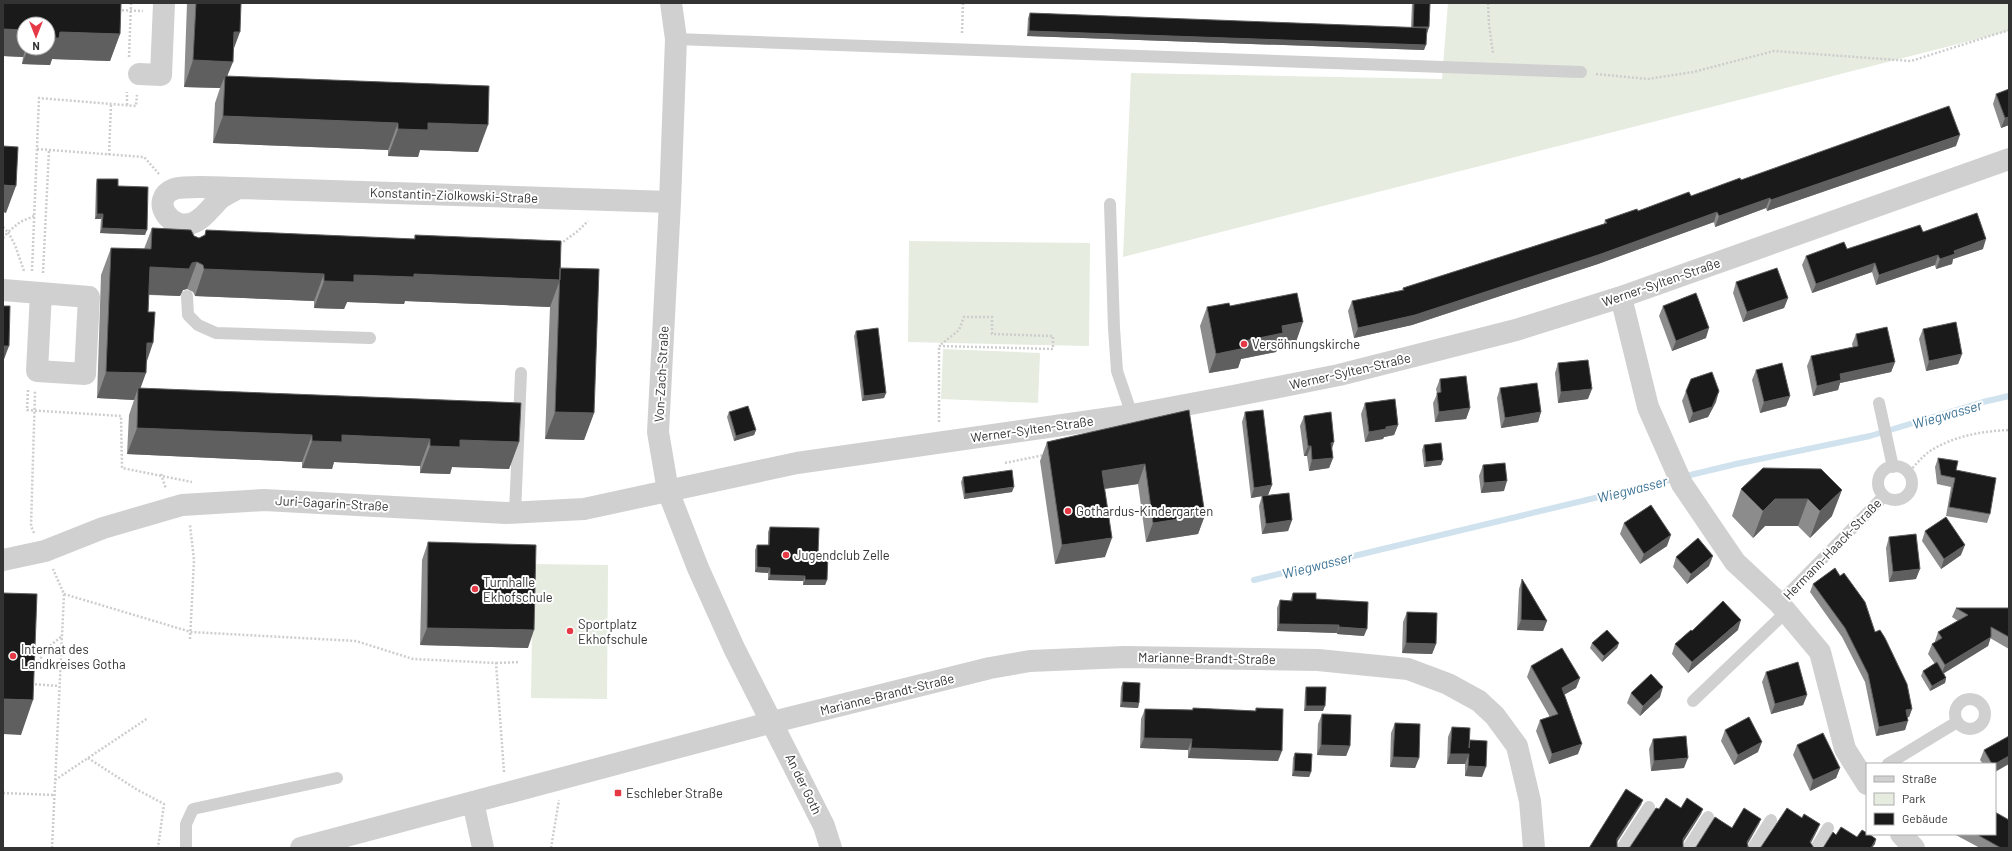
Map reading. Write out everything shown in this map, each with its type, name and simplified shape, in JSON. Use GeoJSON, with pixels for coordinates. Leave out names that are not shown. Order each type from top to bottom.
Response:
{"type":"FeatureCollection","features":[{"type":"Feature","properties":{"kind":"street","name":"Von-Zach-Straße"},"geometry":{"type":"LineString","coordinates":[[671,3],[676,39],[670,202],[658,432],[668,491],[698,568],[734,648],[773,722]]}},
{"type":"Feature","properties":{"kind":"street"},"geometry":{"type":"LineString","coordinates":[[138,74],[161,74],[163,7]]}},
{"type":"Feature","properties":{"kind":"street","name":"Werner-Sylten-Straße"},"geometry":{"type":"LineString","coordinates":[[668,491],[797,462],[1132,415],[1339,375],[1516,330],[1621,297],[2009,159]]}},
{"type":"Feature","properties":{"kind":"street"},"geometry":{"type":"LineString","coordinates":[[174,189],[165,195],[162,204],[164,213],[169,219],[185,224],[191,231],[202,217],[223,197],[238,188]]}},
{"type":"Feature","properties":{"kind":"street","name":"Konstantin-Ziolkowski-Straße"},"geometry":{"type":"LineString","coordinates":[[174,189],[238,188],[670,202]]}},
{"type":"Feature","properties":{"kind":"street"},"geometry":{"type":"LineString","coordinates":[[3,290],[38,287],[89,297],[85,374],[36,378],[38,287]]}},
{"type":"Feature","properties":{"kind":"street","name":"Hermann-Haack-Straße"},"geometry":{"type":"LineString","coordinates":[[1621,297],[1648,406],[1682,484],[1735,562],[1782,607],[1820,652],[1845,749],[1866,780]]}},
{"type":"Feature","properties":{"kind":"street","name":"Juri-Gagarin-Straße"},"geometry":{"type":"LineString","coordinates":[[3,560],[45,551],[103,528],[188,505],[264,500],[515,513],[584,509],[668,491]]}},
{"type":"Feature","properties":{"kind":"street","name":"Marianne-Brandt-Straße"},"geometry":{"type":"LineString","coordinates":[[773,722],[990,668],[1030,661],[1124,657],[1318,660],[1408,669],[1448,684],[1478,701],[1495,716],[1518,746],[1530,801],[1534,848]]}},
{"type":"Feature","properties":{"kind":"street"},"geometry":{"type":"LineString","coordinates":[[301,848],[506,792],[773,722]]}},
{"type":"Feature","properties":{"kind":"street","name":"An der Goth"},"geometry":{"type":"LineString","coordinates":[[773,722],[824,826],[831,848]]}},
{"type":"Feature","properties":{"kind":"street"},"geometry":{"type":"LineString","coordinates":[[473,802],[483,848]]}},
{"type":"Feature","properties":{"kind":"street"},"geometry":{"type":"LineString","coordinates":[[1902,835],[1914,848]]}},
{"type":"Feature","properties":{"kind":"lane"},"geometry":{"type":"LineString","coordinates":[[676,39],[1581,72]]}},
{"type":"Feature","properties":{"kind":"lane"},"geometry":{"type":"LineString","coordinates":[[1110,204],[1117,371],[1132,415]]}},
{"type":"Feature","properties":{"kind":"lane"},"geometry":{"type":"LineString","coordinates":[[187,296],[188,315],[198,326],[216,333],[370,338]]}},
{"type":"Feature","properties":{"kind":"lane"},"geometry":{"type":"LineString","coordinates":[[515,513],[521,373]]}},
{"type":"Feature","properties":{"kind":"lane"},"geometry":{"type":"LineString","coordinates":[[1879,403],[1893,466],[1898,466],[1908,472]]}},
{"type":"Feature","properties":{"kind":"lane","name":"Hermann-Haack-Straße"},"geometry":{"type":"LineString","coordinates":[[1893,466],[1888,468],[1880,476],[1879,486],[1884,496],[1894,500],[1900,499],[1909,493],[1912,482],[1908,472]]}},
{"type":"Feature","properties":{"kind":"lane","name":"Hermann-Haack-Straße"},"geometry":{"type":"LineString","coordinates":[[1693,701],[1884,496]]}},
{"type":"Feature","properties":{"kind":"lane"},"geometry":{"type":"LineString","coordinates":[[1890,763],[1957,722]]}},
{"type":"Feature","properties":{"kind":"lane"},"geometry":{"type":"LineString","coordinates":[[186,848],[186,824],[193,809],[337,778]]}},
{"type":"Feature","properties":{"kind":"lane"},"geometry":{"type":"LineString","coordinates":[[1622,848],[1649,807]]}},
{"type":"Feature","properties":{"kind":"lane"},"geometry":{"type":"LineString","coordinates":[[1688,848],[1708,817]]}},
{"type":"Feature","properties":{"kind":"lane"},"geometry":{"type":"LineString","coordinates":[[1753,848],[1771,820]]}},
{"type":"Feature","properties":{"kind":"lane"},"geometry":{"type":"LineString","coordinates":[[1816,848],[1828,828]]}},
{"type":"Feature","properties":{"kind":"path"},"geometry":{"type":"LineString","coordinates":[[962,49],[963,3]]}},
{"type":"Feature","properties":{"kind":"path"},"geometry":{"type":"LineString","coordinates":[[1488,3],[1489,25],[1496,69]]}},
{"type":"Feature","properties":{"kind":"path"},"geometry":{"type":"LineString","coordinates":[[114,10],[163,7]]}},
{"type":"Feature","properties":{"kind":"path"},"geometry":{"type":"LineString","coordinates":[[1581,72],[1648,79],[1693,72],[1774,51],[1911,61],[2009,30]]}},
{"type":"Feature","properties":{"kind":"path"},"geometry":{"type":"LineString","coordinates":[[109,155],[111,104]]}},
{"type":"Feature","properties":{"kind":"path"},"geometry":{"type":"LineString","coordinates":[[37,149],[144,157],[174,189]]}},
{"type":"Feature","properties":{"kind":"path"},"geometry":{"type":"LineString","coordinates":[[38,287],[49,150]]}},
{"type":"Feature","properties":{"kind":"path"},"geometry":{"type":"LineString","coordinates":[[559,245],[578,231],[608,200]]}},
{"type":"Feature","properties":{"kind":"path"},"geometry":{"type":"LineString","coordinates":[[3,238],[20,222],[34,216]]}},
{"type":"Feature","properties":{"kind":"path"},"geometry":{"type":"LineString","coordinates":[[3,227],[8,232],[38,287]]}},
{"type":"Feature","properties":{"kind":"path"},"geometry":{"type":"LineString","coordinates":[[964,317],[992,317],[992,334],[1053,336],[1053,349],[939,346],[959,330],[964,317]]}},
{"type":"Feature","properties":{"kind":"path"},"geometry":{"type":"LineString","coordinates":[[939,346],[938,400],[940,442]]}},
{"type":"Feature","properties":{"kind":"path"},"geometry":{"type":"LineString","coordinates":[[31,526],[36,378]]}},
{"type":"Feature","properties":{"kind":"path"},"geometry":{"type":"LineString","coordinates":[[1908,472],[1930,451],[1956,439],[1984,431],[2009,430]]}},
{"type":"Feature","properties":{"kind":"path"},"geometry":{"type":"LineString","coordinates":[[1005,463],[1051,453]]}},
{"type":"Feature","properties":{"kind":"path"},"geometry":{"type":"LineString","coordinates":[[188,505],[194,560],[190,639]]}},
{"type":"Feature","properties":{"kind":"path"},"geometry":{"type":"LineString","coordinates":[[45,551],[64,594],[52,848]]}},
{"type":"Feature","properties":{"kind":"path"},"geometry":{"type":"LineString","coordinates":[[64,594],[191,632],[356,641],[413,659],[496,663],[520,662]]}},
{"type":"Feature","properties":{"kind":"path"},"geometry":{"type":"LineString","coordinates":[[32,670],[51,645],[62,636]]}},
{"type":"Feature","properties":{"kind":"path"},"geometry":{"type":"LineString","coordinates":[[496,663],[506,792]]}},
{"type":"Feature","properties":{"kind":"path"},"geometry":{"type":"LineString","coordinates":[[28,684],[59,686]]}},
{"type":"Feature","properties":{"kind":"path"},"geometry":{"type":"LineString","coordinates":[[55,780],[148,718]]}},
{"type":"Feature","properties":{"kind":"path"},"geometry":{"type":"LineString","coordinates":[[88,758],[136,789],[164,804],[158,848]]}},
{"type":"Feature","properties":{"kind":"path"},"geometry":{"type":"LineString","coordinates":[[551,848],[563,778]]}},
{"type":"Feature","properties":{"kind":"path"},"geometry":{"type":"LineString","coordinates":[[3,793],[54,794]]}},
{"type":"Feature","properties":{"kind":"green space"},"geometry":{"type":"Polygon","coordinates":[[[1448,3],[2009,3],[2009,31],[1123,257],[1131,73],[1442,79],[1448,3]]]}},
{"type":"Feature","properties":{"kind":"green space"},"geometry":{"type":"Polygon","coordinates":[[[909,241],[1090,243],[1089,346],[908,342],[909,241]]]}},
{"type":"Feature","properties":{"kind":"green space"},"geometry":{"type":"Polygon","coordinates":[[[943,349],[1040,353],[1038,403],[941,399],[943,349]]]}},
{"type":"Feature","properties":{"kind":"green space","name":"Sportplatz Ekhofschule"},"geometry":{"type":"Polygon","coordinates":[[[533,564],[608,565],[607,699],[531,698],[533,564]]]}},
{"type":"Feature","properties":{"kind":"building"},"geometry":{"type":"Polygon","coordinates":[[[3,3],[121,3],[120,34],[60,32],[59,38],[56,38],[56,16],[16,16],[16,30],[3,29],[3,3]]]}},
{"type":"Feature","properties":{"kind":"building"},"geometry":{"type":"Polygon","coordinates":[[[196,3],[241,3],[240,32],[234,32],[233,62],[193,60],[196,3]]]}},
{"type":"Feature","properties":{"kind":"building"},"geometry":{"type":"Polygon","coordinates":[[[1414,3],[1430,3],[1429,27],[1413,27],[1414,3]]]}},
{"type":"Feature","properties":{"kind":"building"},"geometry":{"type":"Polygon","coordinates":[[[1030,13],[1427,28],[1426,45],[1029,31],[1030,13]]]}},
{"type":"Feature","properties":{"kind":"building"},"geometry":{"type":"Polygon","coordinates":[[[225,76],[489,86],[488,125],[428,123],[428,130],[398,129],[398,123],[223,116],[225,76]]]}},
{"type":"Feature","properties":{"kind":"building"},"geometry":{"type":"Polygon","coordinates":[[[2009,89],[2009,117],[2005,118],[1996,94],[2009,89]]]}},
{"type":"Feature","properties":{"kind":"building"},"geometry":{"type":"Polygon","coordinates":[[[1949,106],[1960,135],[1771,200],[1770,198],[1719,216],[1717,212],[1601,254],[1415,315],[1358,328],[1352,301],[1404,290],[1403,288],[1607,223],[1605,220],[1637,209],[1638,211],[1689,192],[1691,196],[1740,178],[1741,180],[1949,106]]]}},
{"type":"Feature","properties":{"kind":"building"},"geometry":{"type":"Polygon","coordinates":[[[3,146],[18,147],[16,186],[3,185],[3,146]]]}},
{"type":"Feature","properties":{"kind":"building"},"geometry":{"type":"Polygon","coordinates":[[[97,179],[118,179],[118,186],[148,187],[147,230],[102,228],[103,214],[97,214],[97,179]]]}},
{"type":"Feature","properties":{"kind":"building"},"geometry":{"type":"Polygon","coordinates":[[[1977,213],[1986,239],[1954,251],[1955,254],[1940,259],[1938,255],[1879,275],[1875,263],[1816,284],[1806,256],[1844,242],[1847,249],[1920,225],[1923,232],[1977,213]]]}},
{"type":"Feature","properties":{"kind":"building"},"geometry":{"type":"Polygon","coordinates":[[[152,228],[191,230],[194,236],[199,238],[205,235],[206,230],[415,239],[415,235],[561,241],[560,280],[414,274],[414,277],[354,275],[354,282],[324,281],[324,274],[204,269],[203,265],[197,262],[192,263],[189,269],[150,267],[148,312],[155,312],[153,343],[147,343],[146,373],[106,372],[111,248],[151,249],[152,228]]]}},
{"type":"Feature","properties":{"kind":"building"},"geometry":{"type":"Polygon","coordinates":[[[560,268],[599,269],[594,413],[555,412],[560,268]]]}},
{"type":"Feature","properties":{"kind":"building"},"geometry":{"type":"Polygon","coordinates":[[[1777,268],[1788,298],[1747,312],[1736,282],[1777,268]]]}},
{"type":"Feature","properties":{"kind":"building"},"geometry":{"type":"Polygon","coordinates":[[[1297,293],[1303,322],[1282,326],[1283,333],[1244,341],[1245,348],[1216,354],[1207,307],[1229,303],[1230,306],[1297,293]]]}},
{"type":"Feature","properties":{"kind":"building"},"geometry":{"type":"Polygon","coordinates":[[[1696,293],[1709,328],[1676,341],[1663,306],[1696,293]]]}},
{"type":"Feature","properties":{"kind":"building"},"geometry":{"type":"Polygon","coordinates":[[[3,306],[10,306],[9,346],[3,346],[3,306]]]}},
{"type":"Feature","properties":{"kind":"building"},"geometry":{"type":"Polygon","coordinates":[[[1956,322],[1962,354],[1929,361],[1923,329],[1956,322]]]}},
{"type":"Feature","properties":{"kind":"building"},"geometry":{"type":"Polygon","coordinates":[[[1887,327],[1895,362],[1840,374],[1841,380],[1817,386],[1811,356],[1858,346],[1856,334],[1887,327]]]}},
{"type":"Feature","properties":{"kind":"building"},"geometry":{"type":"Polygon","coordinates":[[[878,328],[886,393],[864,396],[856,331],[878,328]]]}},
{"type":"Feature","properties":{"kind":"building"},"geometry":{"type":"Polygon","coordinates":[[[1588,360],[1592,389],[1561,392],[1558,363],[1588,360]]]}},
{"type":"Feature","properties":{"kind":"building"},"geometry":{"type":"Polygon","coordinates":[[[1782,363],[1790,396],[1764,402],[1756,370],[1782,363]]]}},
{"type":"Feature","properties":{"kind":"building"},"geometry":{"type":"Polygon","coordinates":[[[1712,372],[1719,391],[1712,407],[1693,413],[1686,391],[1691,379],[1712,372]]]}},
{"type":"Feature","properties":{"kind":"building"},"geometry":{"type":"Polygon","coordinates":[[[1466,376],[1470,408],[1439,412],[1437,393],[1441,392],[1440,379],[1466,376]]]}},
{"type":"Feature","properties":{"kind":"building"},"geometry":{"type":"Polygon","coordinates":[[[1537,383],[1541,412],[1505,418],[1500,388],[1537,383]]]}},
{"type":"Feature","properties":{"kind":"building"},"geometry":{"type":"Polygon","coordinates":[[[138,388],[521,403],[519,442],[460,440],[460,447],[430,446],[430,439],[342,435],[342,442],[312,441],[312,435],[137,428],[138,388]]]}},
{"type":"Feature","properties":{"kind":"building"},"geometry":{"type":"Polygon","coordinates":[[[1395,399],[1398,425],[1369,432],[1365,403],[1395,399]]]}},
{"type":"Feature","properties":{"kind":"building"},"geometry":{"type":"Polygon","coordinates":[[[748,406],[756,430],[736,436],[729,412],[748,406]]]}},
{"type":"Feature","properties":{"kind":"building"},"geometry":{"type":"Polygon","coordinates":[[[1189,410],[1205,515],[1153,523],[1145,464],[1102,471],[1112,538],[1062,545],[1047,442],[1189,410]]]}},
{"type":"Feature","properties":{"kind":"building"},"geometry":{"type":"Polygon","coordinates":[[[1263,410],[1272,485],[1254,488],[1245,412],[1263,410]]]}},
{"type":"Feature","properties":{"kind":"building"},"geometry":{"type":"Polygon","coordinates":[[[1331,412],[1334,442],[1331,443],[1333,458],[1312,460],[1311,446],[1308,446],[1304,416],[1331,412]]]}},
{"type":"Feature","properties":{"kind":"building"},"geometry":{"type":"Polygon","coordinates":[[[1441,443],[1443,460],[1426,462],[1424,445],[1441,443]]]}},
{"type":"Feature","properties":{"kind":"building"},"geometry":{"type":"Polygon","coordinates":[[[1938,458],[1958,461],[1956,470],[1996,478],[1990,514],[1949,507],[1955,478],[1941,475],[1938,458]]]}},
{"type":"Feature","properties":{"kind":"building"},"geometry":{"type":"Polygon","coordinates":[[[1505,463],[1507,481],[1484,483],[1483,465],[1505,463]]]}},
{"type":"Feature","properties":{"kind":"building"},"geometry":{"type":"Polygon","coordinates":[[[1763,468],[1821,469],[1842,490],[1820,511],[1808,499],[1775,499],[1763,511],[1741,489],[1763,468]]]}},
{"type":"Feature","properties":{"kind":"building"},"geometry":{"type":"Polygon","coordinates":[[[1012,470],[1014,487],[965,494],[963,477],[1012,470]]]}},
{"type":"Feature","properties":{"kind":"building"},"geometry":{"type":"Polygon","coordinates":[[[1289,493],[1292,520],[1266,524],[1262,496],[1289,493]]]}},
{"type":"Feature","properties":{"kind":"building"},"geometry":{"type":"Polygon","coordinates":[[[1651,505],[1671,535],[1644,554],[1624,523],[1651,505]]]}},
{"type":"Feature","properties":{"kind":"building"},"geometry":{"type":"Polygon","coordinates":[[[1946,517],[1965,545],[1944,559],[1925,531],[1946,517]]]}},
{"type":"Feature","properties":{"kind":"building","name":"Jugendclub Zelle"},"geometry":{"type":"Polygon","coordinates":[[[770,527],[819,528],[818,554],[828,554],[827,580],[805,580],[805,576],[770,575],[770,568],[757,567],[757,545],[769,545],[770,527]]]}},
{"type":"Feature","properties":{"kind":"building"},"geometry":{"type":"Polygon","coordinates":[[[1916,534],[1920,569],[1893,572],[1889,537],[1916,534]]]}},
{"type":"Feature","properties":{"kind":"building"},"geometry":{"type":"Polygon","coordinates":[[[1698,538],[1713,556],[1691,574],[1676,557],[1698,538]]]}},
{"type":"Feature","properties":{"kind":"building","name":"Turnhalle Ekhofschule"},"geometry":{"type":"Polygon","coordinates":[[[428,542],[536,545],[534,630],[427,628],[428,542]]]}},
{"type":"Feature","properties":{"kind":"building"},"geometry":{"type":"Polygon","coordinates":[[[1835,568],[1840,576],[1844,573],[1865,602],[1875,632],[1880,630],[1885,638],[1907,684],[1912,709],[1906,710],[1908,721],[1879,727],[1868,674],[1845,628],[1813,584],[1835,568]]]}},
{"type":"Feature","properties":{"kind":"building"},"geometry":{"type":"Polygon","coordinates":[[[1522,579],[1547,621],[1521,620],[1522,579]]]}},
{"type":"Feature","properties":{"kind":"building"},"geometry":{"type":"Polygon","coordinates":[[[3,593],[37,594],[33,700],[3,699],[3,593]]]}},
{"type":"Feature","properties":{"kind":"building"},"geometry":{"type":"Polygon","coordinates":[[[1293,593],[1316,593],[1316,599],[1368,602],[1367,629],[1339,627],[1339,625],[1279,624],[1280,600],[1292,601],[1293,593]]]}},
{"type":"Feature","properties":{"kind":"building"},"geometry":{"type":"Polygon","coordinates":[[[1723,601],[1741,620],[1692,662],[1675,644],[1691,630],[1692,631],[1723,601]]]}},
{"type":"Feature","properties":{"kind":"building"},"geometry":{"type":"Polygon","coordinates":[[[1956,608],[2009,608],[2009,637],[1991,627],[1991,637],[1945,665],[1932,644],[1942,638],[1938,632],[1968,615],[1956,608]]]}},
{"type":"Feature","properties":{"kind":"building"},"geometry":{"type":"Polygon","coordinates":[[[1407,612],[1437,613],[1436,644],[1406,643],[1407,612]]]}},
{"type":"Feature","properties":{"kind":"building"},"geometry":{"type":"Polygon","coordinates":[[[1607,630],[1619,643],[1604,656],[1592,643],[1607,630]]]}},
{"type":"Feature","properties":{"kind":"building"},"geometry":{"type":"Polygon","coordinates":[[[1562,648],[1580,678],[1562,688],[1582,744],[1552,754],[1540,720],[1558,714],[1531,666],[1562,648]]]}},
{"type":"Feature","properties":{"kind":"building"},"geometry":{"type":"Polygon","coordinates":[[[1798,662],[1807,695],[1775,704],[1766,672],[1798,662]]]}},
{"type":"Feature","properties":{"kind":"building"},"geometry":{"type":"Polygon","coordinates":[[[1937,662],[1946,678],[1932,686],[1923,671],[1937,662]]]}},
{"type":"Feature","properties":{"kind":"building"},"geometry":{"type":"Polygon","coordinates":[[[1651,674],[1663,687],[1643,706],[1631,693],[1651,674]]]}},
{"type":"Feature","properties":{"kind":"building"},"geometry":{"type":"Polygon","coordinates":[[[1123,682],[1140,683],[1139,703],[1122,702],[1123,682]]]}},
{"type":"Feature","properties":{"kind":"building"},"geometry":{"type":"Polygon","coordinates":[[[1306,687],[1326,687],[1325,706],[1306,706],[1306,687]]]}},
{"type":"Feature","properties":{"kind":"building"},"geometry":{"type":"Polygon","coordinates":[[[1193,708],[1256,711],[1256,708],[1283,709],[1282,751],[1191,748],[1192,739],[1144,738],[1145,709],[1193,710],[1193,708]]]}},
{"type":"Feature","properties":{"kind":"building"},"geometry":{"type":"Polygon","coordinates":[[[1322,714],[1351,715],[1350,746],[1321,745],[1322,714]]]}},
{"type":"Feature","properties":{"kind":"building"},"geometry":{"type":"Polygon","coordinates":[[[1749,717],[1762,742],[1738,755],[1725,730],[1749,717]]]}},
{"type":"Feature","properties":{"kind":"building"},"geometry":{"type":"Polygon","coordinates":[[[1395,723],[1420,724],[1419,758],[1393,757],[1395,723]]]}},
{"type":"Feature","properties":{"kind":"building"},"geometry":{"type":"Polygon","coordinates":[[[1452,727],[1470,728],[1469,748],[1470,740],[1487,741],[1486,767],[1468,766],[1469,754],[1450,754],[1452,727]]]}},
{"type":"Feature","properties":{"kind":"building"},"geometry":{"type":"Polygon","coordinates":[[[1823,733],[1840,768],[1813,780],[1797,745],[1823,733]]]}},
{"type":"Feature","properties":{"kind":"building"},"geometry":{"type":"Polygon","coordinates":[[[1686,736],[1688,758],[1654,761],[1653,739],[1686,736]]]}},
{"type":"Feature","properties":{"kind":"building"},"geometry":{"type":"Polygon","coordinates":[[[2009,736],[2009,756],[1996,763],[1991,763],[1984,750],[2009,736]]]}},
{"type":"Feature","properties":{"kind":"building"},"geometry":{"type":"Polygon","coordinates":[[[1295,753],[1312,754],[1311,772],[1294,771],[1295,753]]]}},
{"type":"Feature","properties":{"kind":"building"},"geometry":{"type":"Polygon","coordinates":[[[1626,789],[1643,800],[1617,839],[1617,847],[1620,848],[1589,848],[1626,789]]]}},
{"type":"Feature","properties":{"kind":"building"},"geometry":{"type":"Polygon","coordinates":[[[1666,798],[1681,808],[1687,798],[1703,809],[1683,839],[1683,847],[1686,848],[1628,848],[1656,808],[1659,809],[1666,798]]]}},
{"type":"Feature","properties":{"kind":"building"},"geometry":{"type":"Polygon","coordinates":[[[1744,808],[1761,819],[1747,842],[1748,847],[1751,848],[1694,848],[1715,817],[1732,828],[1744,808]]]}},
{"type":"Feature","properties":{"kind":"building"},"geometry":{"type":"Polygon","coordinates":[[[1787,808],[1802,818],[1804,814],[1820,824],[1810,842],[1814,848],[1759,848],[1761,847],[1787,808]]]}},
{"type":"Feature","properties":{"kind":"building"},"geometry":{"type":"Polygon","coordinates":[[[1996,813],[2009,820],[2009,848],[2001,848],[1978,835],[1996,835],[1996,813]]]}},
{"type":"Feature","properties":{"kind":"building"},"geometry":{"type":"Polygon","coordinates":[[[1841,827],[1857,837],[1862,830],[1866,832],[1866,835],[1870,835],[1876,839],[1871,848],[1823,848],[1833,832],[1836,835],[1841,827]]]}},
{"type":"Feature","properties":{"kind":"waterway","name":"Wiegwasser"},"geometry":{"type":"LineString","coordinates":[[1254,580],[1736,464],[1870,436],[1983,402],[2009,396]]}},
{"type":"Feature","properties":{"kind":"place","name":"Versöhnungskirche"},"geometry":{"type":"Point","coordinates":[1244,344]}},
{"type":"Feature","properties":{"kind":"place","name":"Gothardus-Kindergarten"},"geometry":{"type":"Point","coordinates":[1068,511]}},
{"type":"Feature","properties":{"kind":"place","name":"Jugendclub Zelle"},"geometry":{"type":"Point","coordinates":[786,555]}},
{"type":"Feature","properties":{"kind":"place","name":"Turnhalle Ekhofschule"},"geometry":{"type":"Point","coordinates":[475,589]}},
{"type":"Feature","properties":{"kind":"place","name":"Sportplatz Ekhofschule"},"geometry":{"type":"Point","coordinates":[570,631]}},
{"type":"Feature","properties":{"kind":"place","name":"Internat des Landkreises Gotha"},"geometry":{"type":"Point","coordinates":[13,656]}},
{"type":"Feature","properties":{"kind":"place","name":"Eschleber Straße"},"geometry":{"type":"Point","coordinates":[618,793]}}]}
